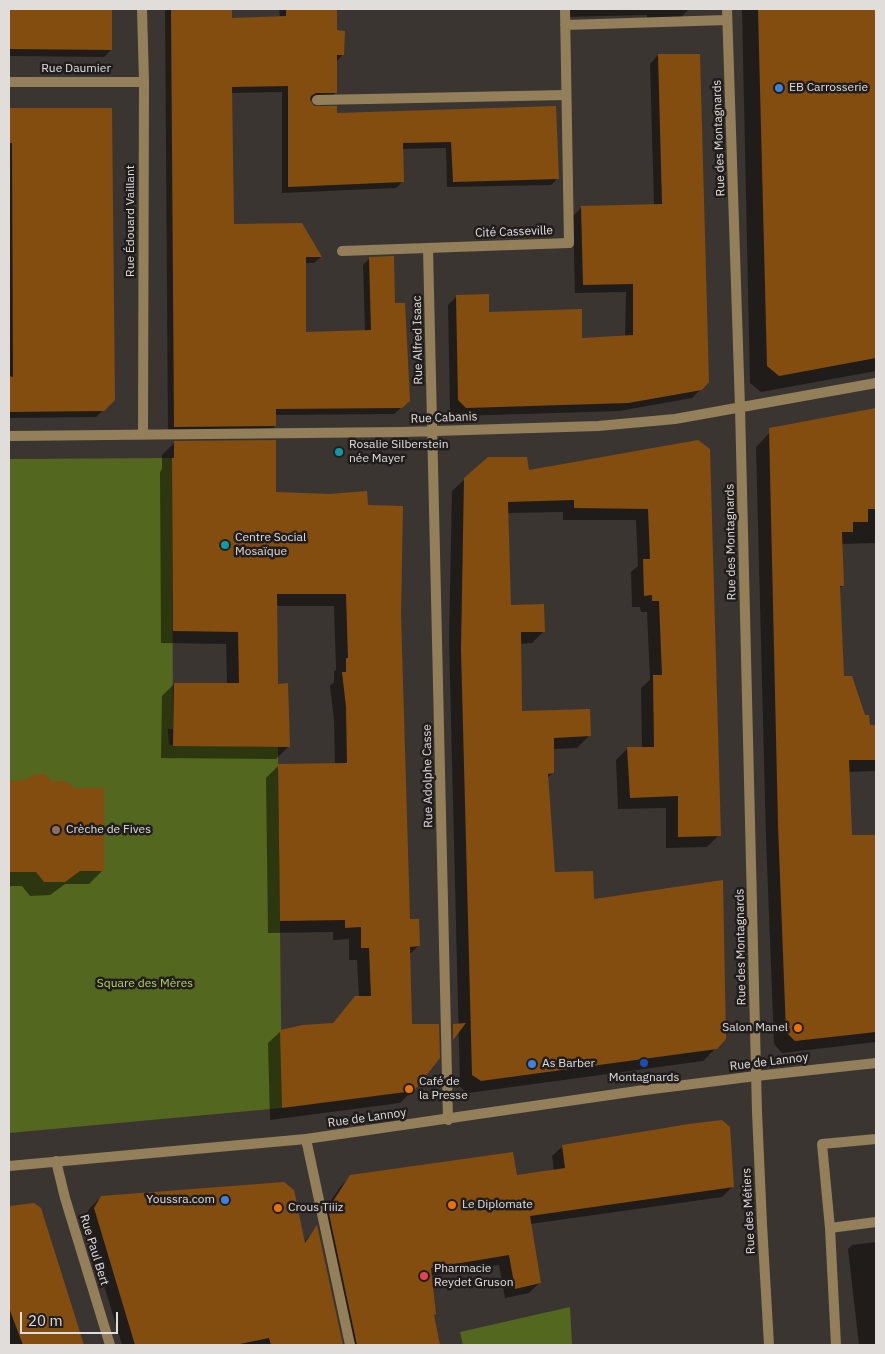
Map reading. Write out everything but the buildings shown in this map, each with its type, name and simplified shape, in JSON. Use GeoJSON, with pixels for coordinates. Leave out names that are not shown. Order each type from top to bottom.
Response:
{"type":"FeatureCollection","features":[{"type":"Feature","properties":{"kind":"street","name":"Rue Édouard Vaillant"},"geometry":{"type":"LineString","coordinates":[[142,9],[144,82],[143,434]]}},
{"type":"Feature","properties":{"kind":"street","name":"Cité Casseville"},"geometry":{"type":"LineString","coordinates":[[342,252],[569,243],[565,9]]}},
{"type":"Feature","properties":{"kind":"street","name":"Rue des Montagnards"},"geometry":{"type":"LineString","coordinates":[[727,9],[740,407],[756,1076]]}},
{"type":"Feature","properties":{"kind":"street"},"geometry":{"type":"LineString","coordinates":[[565,25],[727,20]]}},
{"type":"Feature","properties":{"kind":"street","name":"Rue Daumier"},"geometry":{"type":"LineString","coordinates":[[9,82],[144,82]]}},
{"type":"Feature","properties":{"kind":"street"},"geometry":{"type":"LineString","coordinates":[[317,100],[566,95]]}},
{"type":"Feature","properties":{"kind":"street","name":"Rue Alfred Isaac"},"geometry":{"type":"LineString","coordinates":[[428,248],[432,431]]}},
{"type":"Feature","properties":{"kind":"street","name":"Rue Cabanis"},"geometry":{"type":"LineString","coordinates":[[9,436],[432,431],[623,425],[675,419],[876,383]]}},
{"type":"Feature","properties":{"kind":"street","name":"Rue Adolphe Casse"},"geometry":{"type":"LineString","coordinates":[[432,431],[448,1120]]}},
{"type":"Feature","properties":{"kind":"street","name":"Rue de Lannoy"},"geometry":{"type":"LineString","coordinates":[[9,1166],[306,1139],[448,1120],[637,1091],[876,1063]]}},
{"type":"Feature","properties":{"kind":"street","name":"Rue des Métiers"},"geometry":{"type":"LineString","coordinates":[[756,1076],[762,1224],[770,1345]]}},
{"type":"Feature","properties":{"kind":"street"},"geometry":{"type":"LineString","coordinates":[[306,1139],[350,1345]]}},
{"type":"Feature","properties":{"kind":"street"},"geometry":{"type":"LineString","coordinates":[[836,1345],[830,1228],[822,1144],[876,1139]]}},
{"type":"Feature","properties":{"kind":"street","name":"Rue Paul Bert"},"geometry":{"type":"LineString","coordinates":[[56,1161],[65,1198],[110,1345]]}},
{"type":"Feature","properties":{"kind":"street"},"geometry":{"type":"LineString","coordinates":[[830,1228],[876,1222]]}},
{"type":"Feature","properties":{"kind":"green space","name":"Square des Mères"},"geometry":{"type":"Polygon","coordinates":[[[172,458],[173,729],[168,729],[169,745],[278,747],[282,1108],[9,1133],[9,459],[172,458]]]}},
{"type":"Feature","properties":{"kind":"green space"},"geometry":{"type":"Polygon","coordinates":[[[570,1307],[572,1345],[463,1345],[460,1332],[570,1307]]]}},
{"type":"Feature","properties":{"kind":"place","name":"EB Carrosserie"},"geometry":{"type":"Point","coordinates":[779,88]}},
{"type":"Feature","properties":{"kind":"place","name":"Rosalie Silberstein née Mayer"},"geometry":{"type":"Point","coordinates":[339,452]}},
{"type":"Feature","properties":{"kind":"place","name":"Centre Social Mosaïque"},"geometry":{"type":"Point","coordinates":[225,545]}},
{"type":"Feature","properties":{"kind":"place","name":"Crèche de Fives"},"geometry":{"type":"Point","coordinates":[56,830]}},
{"type":"Feature","properties":{"kind":"place","name":"Salon Manel"},"geometry":{"type":"Point","coordinates":[798,1028]}},
{"type":"Feature","properties":{"kind":"place","name":"Montagnards"},"geometry":{"type":"Point","coordinates":[644,1063]}},
{"type":"Feature","properties":{"kind":"place","name":"As Barber"},"geometry":{"type":"Point","coordinates":[532,1064]}},
{"type":"Feature","properties":{"kind":"place","name":"Café de la Presse"},"geometry":{"type":"Point","coordinates":[409,1089]}},
{"type":"Feature","properties":{"kind":"place","name":"Youssra.com"},"geometry":{"type":"Point","coordinates":[225,1200]}},
{"type":"Feature","properties":{"kind":"place","name":"Le Diplomate"},"geometry":{"type":"Point","coordinates":[452,1205]}},
{"type":"Feature","properties":{"kind":"place","name":"Crous Tiiiz"},"geometry":{"type":"Point","coordinates":[278,1208]}},
{"type":"Feature","properties":{"kind":"place","name":"Pharmacie Reydet Gruson"},"geometry":{"type":"Point","coordinates":[424,1276]}}]}
